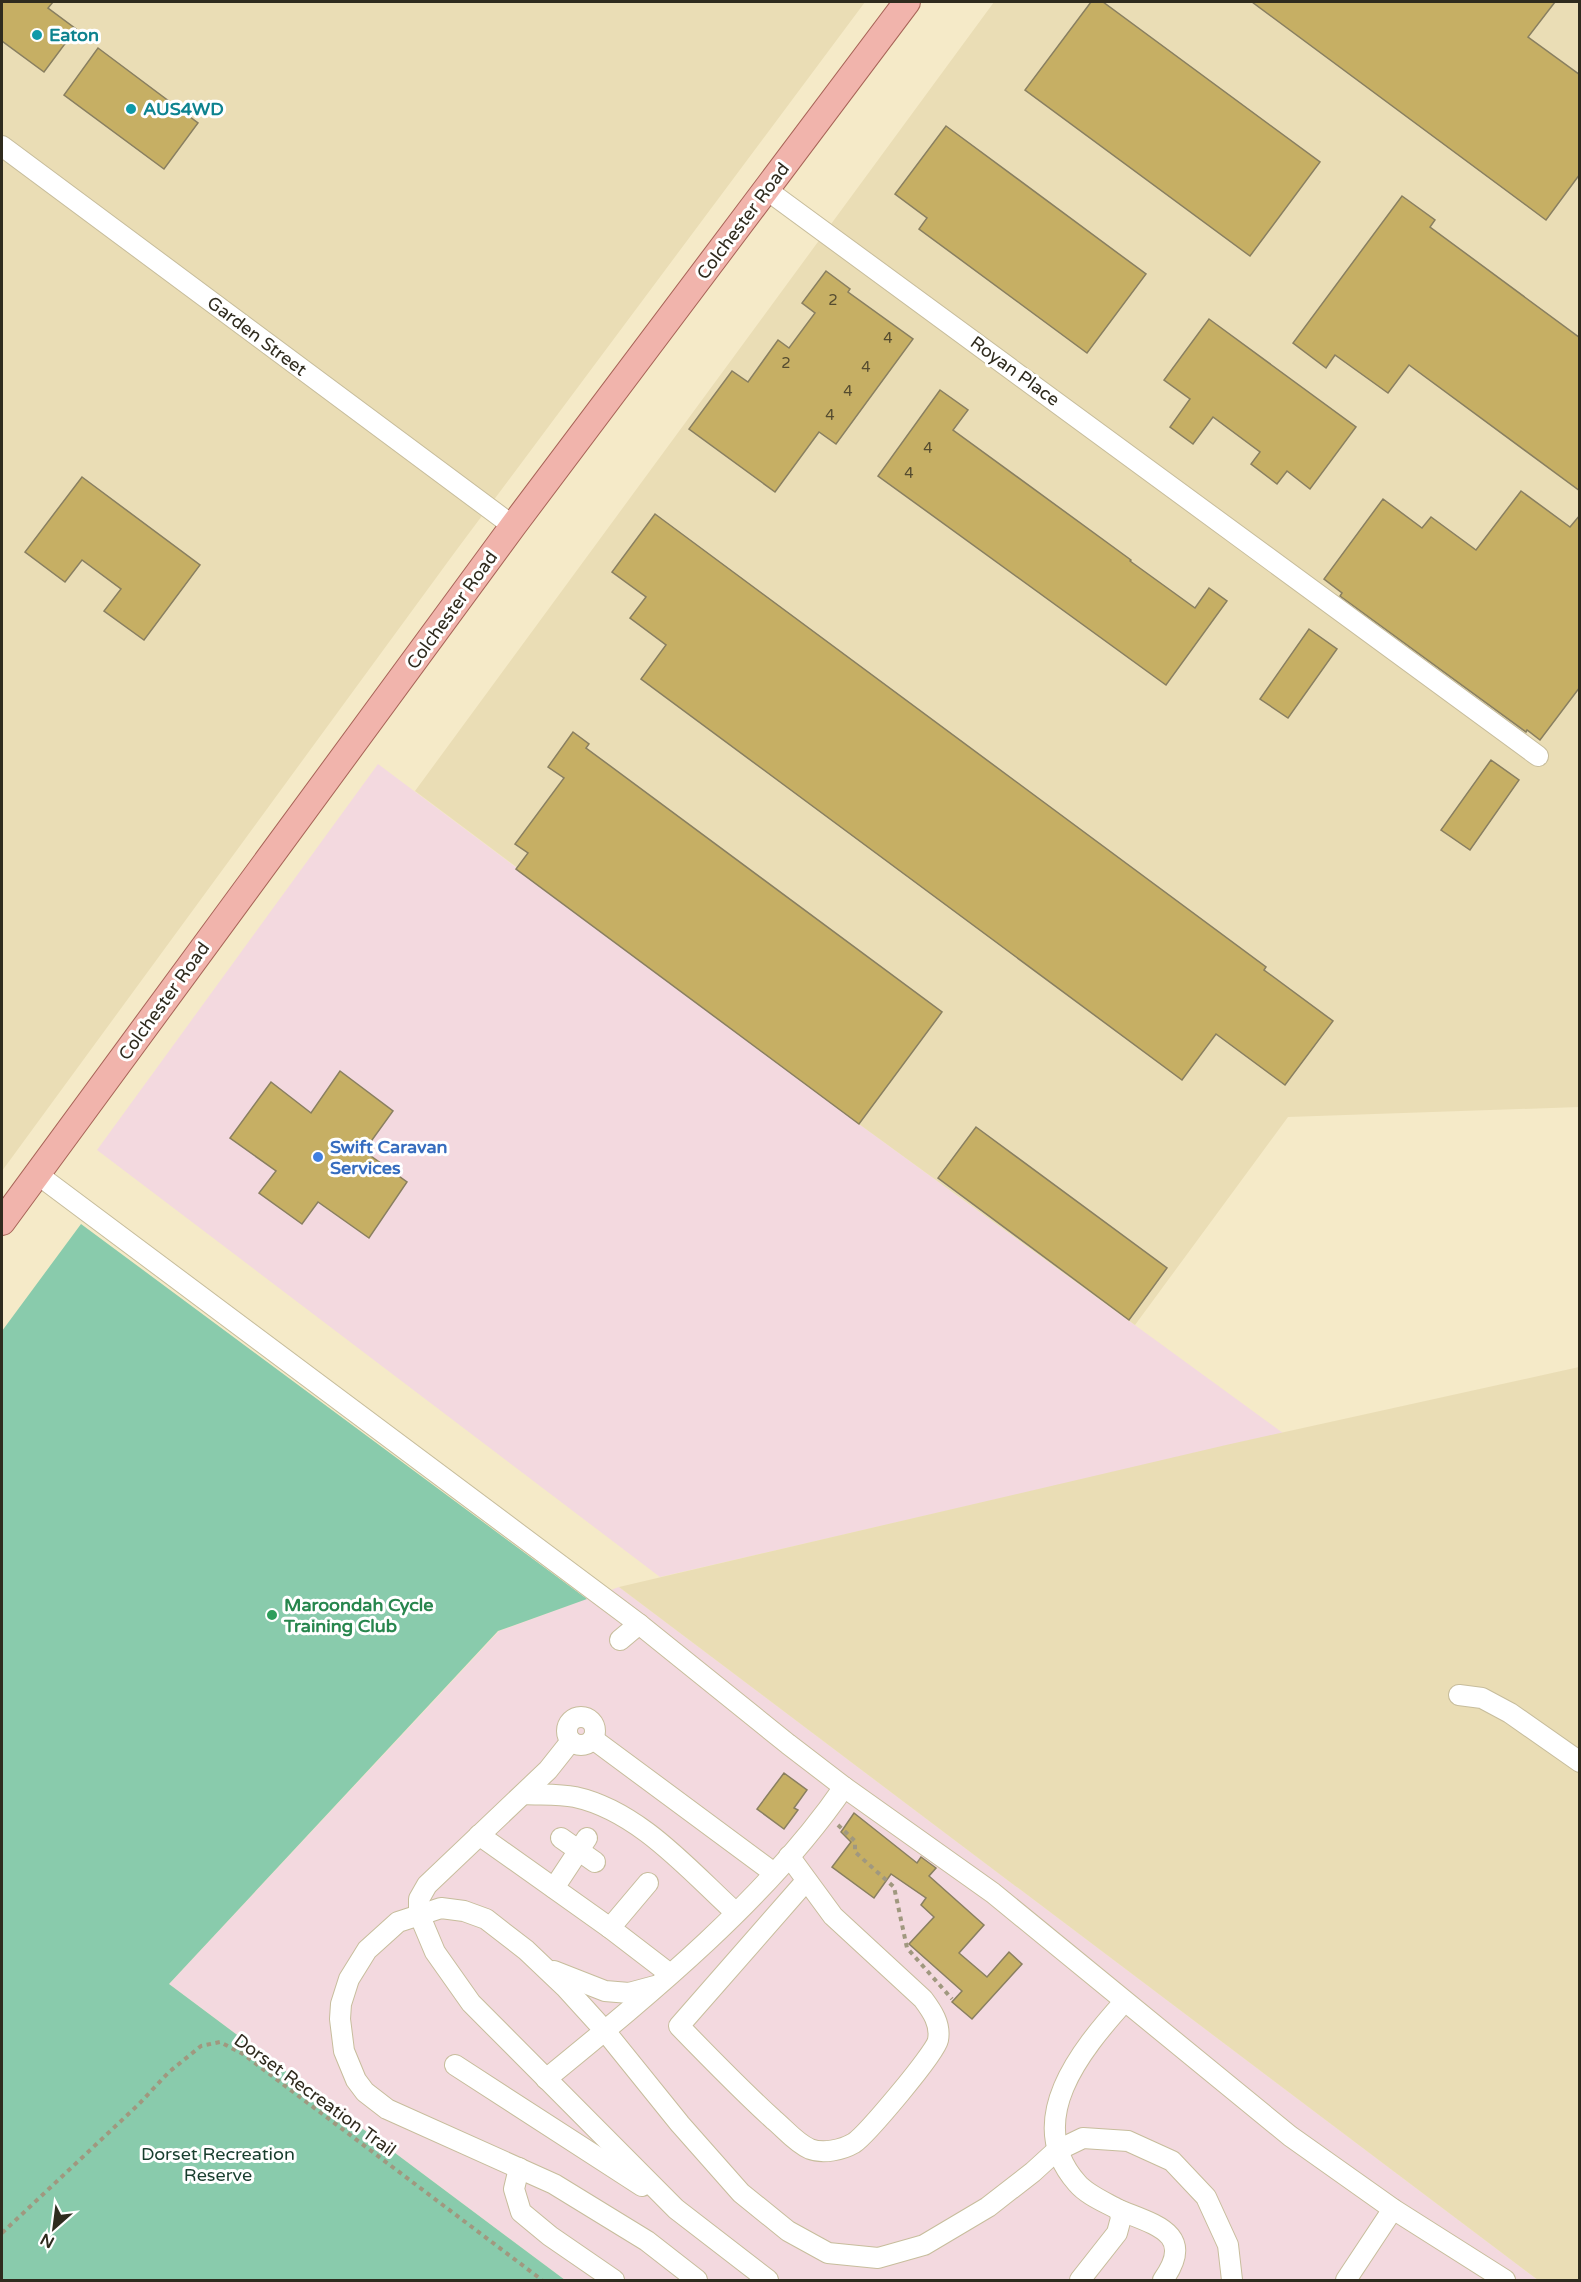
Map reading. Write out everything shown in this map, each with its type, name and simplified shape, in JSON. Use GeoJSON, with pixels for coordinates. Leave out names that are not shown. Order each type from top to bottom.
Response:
{"type":"FeatureCollection","features":[{"type":"Feature","properties":{"kind":"main road","name":"Colchester Road"},"geometry":{"type":"LineString","coordinates":[[2,1222],[513,526],[907,2]]}},
{"type":"Feature","properties":{"kind":"street","name":"Garden Street"},"geometry":{"type":"LineString","coordinates":[[2,146],[513,526]]}},
{"type":"Feature","properties":{"kind":"street","name":"Royan Place"},"geometry":{"type":"LineString","coordinates":[[767,190],[1538,756]]}},
{"type":"Feature","properties":{"kind":"street"},"geometry":{"type":"LineString","coordinates":[[37,1174],[639,1624],[844,1787],[993,1893],[1290,2136],[1393,2209],[1506,2280]]}},
{"type":"Feature","properties":{"kind":"street"},"geometry":{"type":"LineString","coordinates":[[620,1640],[639,1624]]}},
{"type":"Feature","properties":{"kind":"street"},"geometry":{"type":"LineString","coordinates":[[1459,1695],[1482,1698],[1510,1713],[1580,1762]]}},
{"type":"Feature","properties":{"kind":"street"},"geometry":{"type":"LineString","coordinates":[[676,2209],[471,2003],[435,1952],[419,1914],[419,1899],[427,1885],[548,1770],[571,1740],[583,1745],[593,1739],[774,1873]]}},
{"type":"Feature","properties":{"kind":"street"},"geometry":{"type":"LineString","coordinates":[[546,2079],[664,1980],[735,1912],[789,1856],[826,1813],[844,1787]]}},
{"type":"Feature","properties":{"kind":"street"},"geometry":{"type":"LineString","coordinates":[[524,1794],[574,1797],[604,1807],[631,1820],[735,1912]]}},
{"type":"Feature","properties":{"kind":"street"},"geometry":{"type":"LineString","coordinates":[[479,1835],[610,1928],[664,1980]]}},
{"type":"Feature","properties":{"kind":"street"},"geometry":{"type":"LineString","coordinates":[[561,1838],[583,1845],[595,1862]]}},
{"type":"Feature","properties":{"kind":"street"},"geometry":{"type":"LineString","coordinates":[[554,1888],[583,1845]]}},
{"type":"Feature","properties":{"kind":"street"},"geometry":{"type":"LineString","coordinates":[[789,1856],[832,1917],[923,1999],[934,2013],[938,2026],[938,2040],[927,2061],[856,2142],[841,2149],[826,2151],[810,2149],[797,2140],[742,2090],[679,2026],[806,1881]]}},
{"type":"Feature","properties":{"kind":"street"},"geometry":{"type":"LineString","coordinates":[[610,1928],[648,1883]]}},
{"type":"Feature","properties":{"kind":"street"},"geometry":{"type":"LineString","coordinates":[[697,2280],[647,2241],[554,2184],[387,2109],[365,2092],[350,2070],[344,2051],[340,2019],[341,2004],[349,1978],[367,1950],[388,1929],[398,1922],[441,1908],[464,1911],[486,1919],[526,1950],[605,2031],[680,2124],[741,2193],[788,2231],[828,2253],[878,2258],[924,2245],[988,2207],[1034,2172],[1056,2151],[1083,2138],[1128,2141],[1172,2161],[1206,2198],[1228,2245],[1232,2280]]}},
{"type":"Feature","properties":{"kind":"street"},"geometry":{"type":"LineString","coordinates":[[545,1969],[605,1991],[629,1993],[664,1980]]}},
{"type":"Feature","properties":{"kind":"street"},"geometry":{"type":"LineString","coordinates":[[1124,2002],[1098,2031],[1075,2064],[1060,2096],[1054,2124],[1056,2151],[1077,2183],[1104,2202],[1161,2229],[1173,2241],[1176,2256],[1163,2280]]}},
{"type":"Feature","properties":{"kind":"street"},"geometry":{"type":"LineString","coordinates":[[455,2065],[676,2209],[768,2280]]}},
{"type":"Feature","properties":{"kind":"street"},"geometry":{"type":"LineString","coordinates":[[519,2168],[514,2189],[521,2212],[550,2236],[614,2280]]}},
{"type":"Feature","properties":{"kind":"street"},"geometry":{"type":"LineString","coordinates":[[1346,2280],[1393,2209]]}},
{"type":"Feature","properties":{"kind":"street"},"geometry":{"type":"LineString","coordinates":[[1080,2280],[1117,2233],[1120,2226],[1119,2210]]}},
{"type":"Feature","properties":{"kind":"path"},"geometry":{"type":"LineString","coordinates":[[837,1825],[855,1842],[855,1852],[894,1887],[907,1948],[952,1999]]}},
{"type":"Feature","properties":{"kind":"path","name":"Dorset Recreation Trail"},"geometry":{"type":"LineString","coordinates":[[2,2233],[183,2060],[201,2046],[220,2043],[243,2054],[487,2241],[542,2280]]}},
{"type":"Feature","properties":{"kind":"shaded area"},"geometry":{"type":"Polygon","coordinates":[[[2,2],[865,2],[455,552],[2,1171],[2,2]]]}},
{"type":"Feature","properties":{"kind":"shaded area"},"geometry":{"type":"Polygon","coordinates":[[[994,2],[1579,2],[1579,1107],[1288,1117],[1135,1325],[859,1124],[415,791],[994,2]]]}},
{"type":"Feature","properties":{"kind":"shaded area","name":"Swift Caravan Services"},"geometry":{"type":"Polygon","coordinates":[[[378,764],[859,1124],[1283,1433],[660,1577],[97,1150],[378,764]]]}},
{"type":"Feature","properties":{"kind":"shaded area"},"geometry":{"type":"Polygon","coordinates":[[[1579,1367],[1579,2280],[1538,2280],[619,1587],[1226,1445],[1579,1367]]]}},
{"type":"Feature","properties":{"kind":"shaded area"},"geometry":{"type":"Polygon","coordinates":[[[619,1587],[1538,2280],[565,2280],[169,1984],[499,1631],[619,1587]]]}},
{"type":"Feature","properties":{"kind":"green space","name":"Maroondah Cycle Training Club"},"geometry":{"type":"Polygon","coordinates":[[[81,1224],[587,1599],[498,1631],[169,1984],[565,2280],[2,2280],[2,1331],[81,1224]]]}},
{"type":"Feature","properties":{"kind":"building","name":"Eaton"},"geometry":{"type":"Polygon","coordinates":[[[2,2],[53,2],[48,8],[76,29],[44,72],[2,41],[2,2]]]}},
{"type":"Feature","properties":{"kind":"building"},"geometry":{"type":"Polygon","coordinates":[[[1091,2],[1103,2],[1320,162],[1250,256],[1025,90],[1091,2]]]}},
{"type":"Feature","properties":{"kind":"building"},"geometry":{"type":"Polygon","coordinates":[[[1252,2],[1555,2],[1528,37],[1580,75],[1580,174],[1546,220],[1252,2]]]}},
{"type":"Feature","properties":{"kind":"building","name":"AUS4WD"},"geometry":{"type":"Polygon","coordinates":[[[98,48],[198,123],[164,169],[64,95],[98,48]]]}},
{"type":"Feature","properties":{"kind":"building"},"geometry":{"type":"Polygon","coordinates":[[[946,126],[1146,274],[1087,353],[919,229],[927,218],[895,194],[946,126]]]}},
{"type":"Feature","properties":{"kind":"building"},"geometry":{"type":"Polygon","coordinates":[[[1402,196],[1435,220],[1430,227],[1580,338],[1580,491],[1409,365],[1388,393],[1335,355],[1326,368],[1293,343],[1402,196]]]}},
{"type":"Feature","properties":{"kind":"building"},"geometry":{"type":"Polygon","coordinates":[[[826,271],[850,289],[848,292],[913,339],[836,444],[819,432],[775,492],[689,429],[732,371],[748,382],[778,340],[789,348],[815,313],[802,303],[826,271]]]}},
{"type":"Feature","properties":{"kind":"building"},"geometry":{"type":"Polygon","coordinates":[[[1209,319],[1356,427],[1310,489],[1287,471],[1277,484],[1251,464],[1260,452],[1213,417],[1193,444],[1170,427],[1190,399],[1164,380],[1209,319]]]}},
{"type":"Feature","properties":{"kind":"building"},"geometry":{"type":"Polygon","coordinates":[[[940,390],[968,410],[953,430],[1130,561],[1195,608],[1209,588],[1227,601],[1166,685],[878,476],[940,390]]]}},
{"type":"Feature","properties":{"kind":"building"},"geometry":{"type":"Polygon","coordinates":[[[82,477],[200,565],[144,640],[104,611],[121,589],[82,560],[65,582],[25,552],[82,477]]]}},
{"type":"Feature","properties":{"kind":"building"},"geometry":{"type":"Polygon","coordinates":[[[1521,491],[1570,527],[1580,515],[1580,687],[1540,740],[1340,596],[1342,593],[1324,579],[1383,499],[1422,528],[1431,517],[1476,550],[1521,491]]]}},
{"type":"Feature","properties":{"kind":"building"},"geometry":{"type":"Polygon","coordinates":[[[655,514],[1266,967],[1264,970],[1333,1021],[1285,1085],[1216,1034],[1182,1080],[641,679],[666,645],[630,618],[646,597],[612,572],[655,514]]]}},
{"type":"Feature","properties":{"kind":"building"},"geometry":{"type":"Polygon","coordinates":[[[1309,629],[1337,649],[1288,718],[1260,699],[1309,629]]]}},
{"type":"Feature","properties":{"kind":"building"},"geometry":{"type":"Polygon","coordinates":[[[573,732],[589,744],[586,748],[942,1012],[859,1124],[516,869],[528,853],[515,844],[564,778],[548,767],[573,732]]]}},
{"type":"Feature","properties":{"kind":"building"},"geometry":{"type":"Polygon","coordinates":[[[1491,760],[1519,780],[1470,850],[1441,830],[1491,760]]]}},
{"type":"Feature","properties":{"kind":"building"},"geometry":{"type":"Polygon","coordinates":[[[340,1071],[393,1111],[364,1151],[407,1182],[369,1238],[318,1202],[302,1224],[259,1193],[276,1171],[230,1138],[271,1082],[311,1113],[340,1071]]]}},
{"type":"Feature","properties":{"kind":"building"},"geometry":{"type":"Polygon","coordinates":[[[976,1127],[1167,1268],[1129,1320],[938,1178],[976,1127]]]}},
{"type":"Feature","properties":{"kind":"building"},"geometry":{"type":"Polygon","coordinates":[[[784,1773],[807,1790],[794,1808],[798,1810],[784,1829],[757,1809],[784,1773]]]}},
{"type":"Feature","properties":{"kind":"building"},"geometry":{"type":"Polygon","coordinates":[[[854,1813],[917,1863],[921,1857],[936,1868],[929,1876],[984,1925],[959,1953],[987,1977],[1009,1952],[1022,1964],[972,2019],[952,2002],[962,1991],[909,1944],[934,1917],[921,1905],[926,1898],[891,1874],[874,1898],[832,1867],[851,1842],[841,1832],[854,1813]]]}},
{"type":"Feature","properties":{"kind":"place","name":"Eaton"},"geometry":{"type":"Point","coordinates":[37,35]}},
{"type":"Feature","properties":{"kind":"place","name":"AUS4WD"},"geometry":{"type":"Point","coordinates":[131,109]}},
{"type":"Feature","properties":{"kind":"place","name":"Swift Caravan Services"},"geometry":{"type":"Point","coordinates":[318,1157]}},
{"type":"Feature","properties":{"kind":"place","name":"Maroondah Cycle Training Club"},"geometry":{"type":"Point","coordinates":[272,1615]}},
{"type":"Feature","properties":{"kind":"park label","name":"Dorset Recreation Reserve"},"geometry":{"type":"Point","coordinates":[218,2164]}}]}
